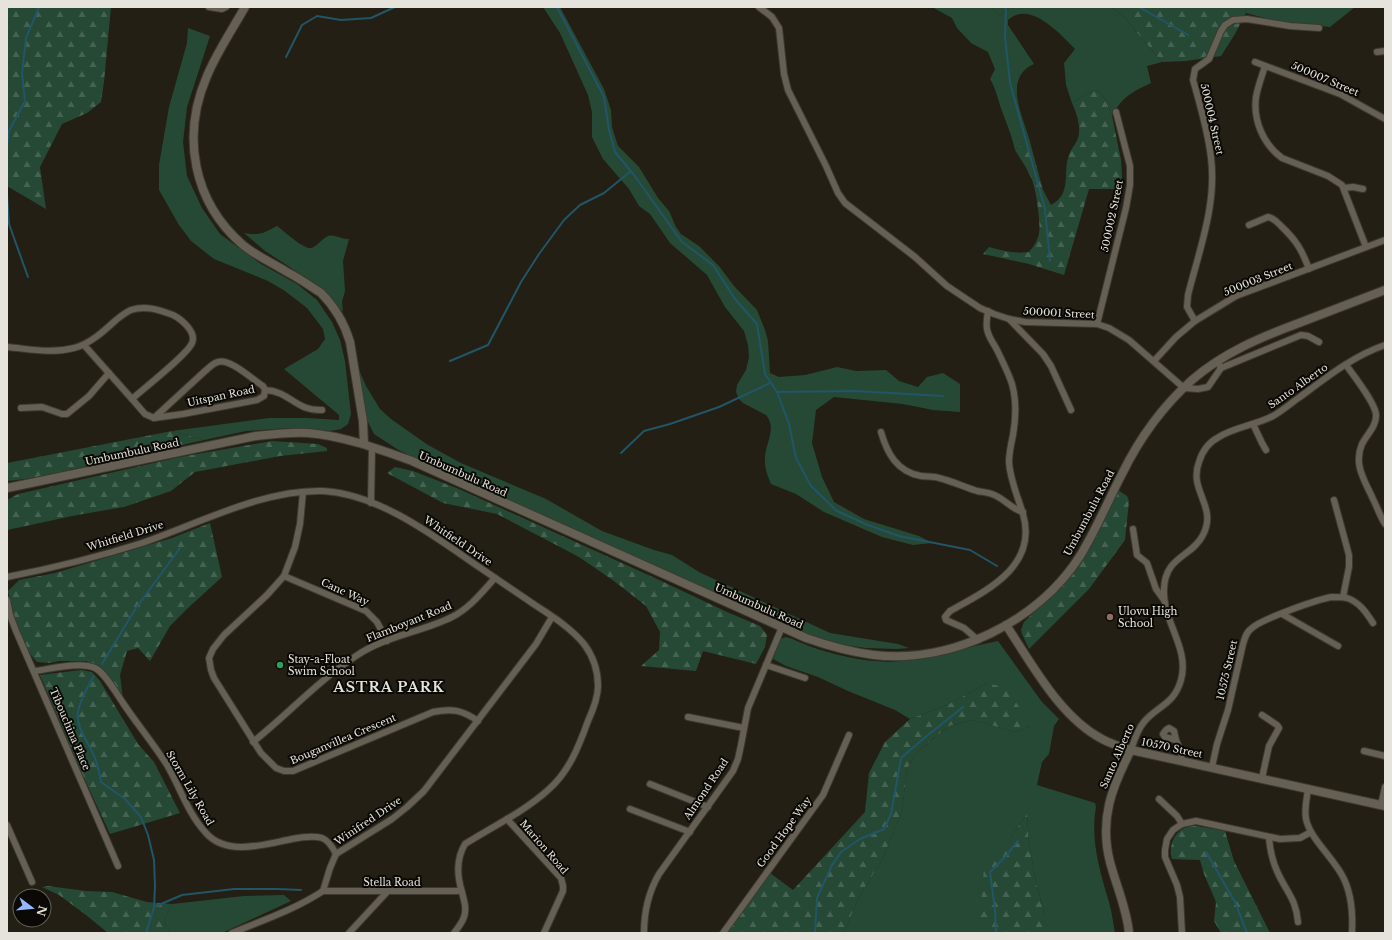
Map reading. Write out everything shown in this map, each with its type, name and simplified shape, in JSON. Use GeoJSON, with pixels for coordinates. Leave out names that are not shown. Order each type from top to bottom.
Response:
{"type":"FeatureCollection","features":[{"type":"Feature","properties":{"kind":"main road"},"geometry":{"type":"LineString","coordinates":[[245,7],[207,77],[197,106],[193,142],[194,159],[198,177],[211,207],[233,235],[244,246],[321,293],[340,316],[350,342],[368,446]]}},
{"type":"Feature","properties":{"kind":"main road","name":"Umbumbulu Road"},"geometry":{"type":"LineString","coordinates":[[7,488],[256,436],[310,434],[368,446],[412,461],[806,638],[843,650],[875,655],[916,655],[964,645],[978,640],[1006,625],[1038,603],[1068,573],[1088,542],[1122,472],[1141,441],[1169,404],[1184,388],[1219,365],[1248,343],[1385,290]]}},
{"type":"Feature","properties":{"kind":"main road","name":"10570 Street"},"geometry":{"type":"LineString","coordinates":[[1006,625],[1064,709],[1072,718],[1102,739],[1130,750],[1383,805]]}},
{"type":"Feature","properties":{"kind":"main road","name":"Santo Alberto"},"geometry":{"type":"LineString","coordinates":[[1129,933],[1127,917],[1107,847],[1106,823],[1112,792],[1130,750]]}},
{"type":"Feature","properties":{"kind":"street"},"geometry":{"type":"LineString","coordinates":[[209,7],[222,9],[226,7]]}},
{"type":"Feature","properties":{"kind":"street","name":"500001 Street"},"geometry":{"type":"LineString","coordinates":[[759,7],[772,17],[779,28],[784,80],[788,90],[840,196],[857,213],[915,257],[938,278],[964,298],[988,311],[1009,319],[1025,322],[1097,324],[1109,328],[1129,340],[1184,388]]}},
{"type":"Feature","properties":{"kind":"street","name":"500004 Street"},"geometry":{"type":"LineString","coordinates":[[1195,321],[1187,307],[1188,295],[1208,215],[1212,177],[1210,147],[1193,80],[1195,69],[1209,59],[1214,51],[1217,38],[1221,31],[1225,25],[1233,20],[1247,19],[1290,26],[1319,28]]}},
{"type":"Feature","properties":{"kind":"street"},"geometry":{"type":"LineString","coordinates":[[1377,52],[1385,51]]}},
{"type":"Feature","properties":{"kind":"street","name":"500007 Street"},"geometry":{"type":"LineString","coordinates":[[1255,62],[1340,94],[1385,119]]}},
{"type":"Feature","properties":{"kind":"street"},"geometry":{"type":"LineString","coordinates":[[1265,66],[1258,89],[1256,105],[1259,124],[1267,143],[1275,153],[1282,158],[1328,176],[1344,188],[1366,247]]}},
{"type":"Feature","properties":{"kind":"street","name":"500002 Street"},"geometry":{"type":"LineString","coordinates":[[1097,324],[1126,208],[1131,175],[1129,160],[1116,112]]}},
{"type":"Feature","properties":{"kind":"street"},"geometry":{"type":"LineString","coordinates":[[1344,188],[1353,187],[1363,189]]}},
{"type":"Feature","properties":{"kind":"street"},"geometry":{"type":"LineString","coordinates":[[1249,225],[1268,217],[1274,219],[1298,244],[1309,269]]}},
{"type":"Feature","properties":{"kind":"street","name":"500003 Street"},"geometry":{"type":"LineString","coordinates":[[1154,361],[1176,337],[1195,321],[1236,296],[1385,240]]}},
{"type":"Feature","properties":{"kind":"street"},"geometry":{"type":"LineString","coordinates":[[7,347],[54,352],[84,345],[125,313],[135,309],[146,307],[174,316],[185,323],[193,340],[191,345],[182,356],[132,399]]}},
{"type":"Feature","properties":{"kind":"street"},"geometry":{"type":"LineString","coordinates":[[978,640],[959,625],[946,620],[946,617],[950,611],[993,585],[1006,575],[1020,557],[1026,532],[1022,512],[1013,484],[1009,461],[1016,417],[1016,401],[1006,367],[987,329],[988,311]]}},
{"type":"Feature","properties":{"kind":"street"},"geometry":{"type":"LineString","coordinates":[[1009,319],[1043,354],[1051,366],[1071,410]]}},
{"type":"Feature","properties":{"kind":"street"},"geometry":{"type":"LineString","coordinates":[[1184,388],[1198,389],[1208,387],[1219,365],[1301,335],[1308,336],[1319,342]]}},
{"type":"Feature","properties":{"kind":"street"},"geometry":{"type":"LineString","coordinates":[[84,345],[145,414],[154,418]]}},
{"type":"Feature","properties":{"kind":"street","name":"Santo Alberto"},"geometry":{"type":"LineString","coordinates":[[1130,750],[1143,723],[1166,705],[1174,694],[1181,679],[1183,663],[1180,648],[1164,601],[1164,588],[1169,571],[1176,560],[1199,541],[1203,536],[1207,523],[1207,511],[1197,484],[1196,470],[1202,454],[1218,437],[1264,420],[1279,412],[1358,356],[1385,345]]}},
{"type":"Feature","properties":{"kind":"street","name":"Uitspan Road"},"geometry":{"type":"LineString","coordinates":[[218,362],[224,362],[234,366],[263,386],[265,390],[264,396],[258,400],[154,418],[205,371],[218,362]]}},
{"type":"Feature","properties":{"kind":"street"},"geometry":{"type":"LineString","coordinates":[[1346,365],[1368,396],[1376,412],[1375,423],[1362,445],[1359,454],[1360,467],[1362,477],[1385,524]]}},
{"type":"Feature","properties":{"kind":"street"},"geometry":{"type":"LineString","coordinates":[[21,408],[39,406],[62,414],[67,414],[94,391],[109,373]]}},
{"type":"Feature","properties":{"kind":"street"},"geometry":{"type":"LineString","coordinates":[[265,390],[277,391],[300,406],[308,409],[322,410]]}},
{"type":"Feature","properties":{"kind":"street"},"geometry":{"type":"LineString","coordinates":[[1253,424],[1266,450]]}},
{"type":"Feature","properties":{"kind":"street"},"geometry":{"type":"LineString","coordinates":[[881,432],[886,448],[891,457],[896,464],[904,469],[920,476],[938,478],[995,495],[1016,510],[1022,512]]}},
{"type":"Feature","properties":{"kind":"street"},"geometry":{"type":"LineString","coordinates":[[368,446],[371,503]]}},
{"type":"Feature","properties":{"kind":"street","name":"Whitfield Drive"},"geometry":{"type":"LineString","coordinates":[[7,577],[53,568],[135,545],[252,503],[302,492],[325,491],[351,495],[387,510],[423,530],[552,617],[576,635],[592,656],[597,672],[598,692],[580,743],[561,777],[548,791],[507,819],[465,844],[460,852],[458,865],[461,891],[465,904],[464,917],[454,933]]}},
{"type":"Feature","properties":{"kind":"street","name":"Bouganvillea Crescent"},"geometry":{"type":"LineString","coordinates":[[302,492],[303,506],[300,524],[295,547],[284,576],[267,596],[224,635],[213,648],[209,658],[214,678],[261,753],[276,768],[284,771],[293,771],[433,712],[445,709],[453,710],[470,715],[478,720]]}},
{"type":"Feature","properties":{"kind":"street"},"geometry":{"type":"LineString","coordinates":[[1334,500],[1350,555],[1343,597],[1360,606],[1374,622]]}},
{"type":"Feature","properties":{"kind":"street"},"geometry":{"type":"LineString","coordinates":[[1133,529],[1137,555],[1147,563],[1156,589],[1164,601]]}},
{"type":"Feature","properties":{"kind":"street","name":"Cane Way"},"geometry":{"type":"LineString","coordinates":[[284,576],[366,611],[377,622],[386,641]]}},
{"type":"Feature","properties":{"kind":"street","name":"Flamboyant Road"},"geometry":{"type":"LineString","coordinates":[[253,742],[334,672],[357,655],[386,641],[452,617],[474,601],[495,578]]}},
{"type":"Feature","properties":{"kind":"street","name":"10575 Street"},"geometry":{"type":"LineString","coordinates":[[1212,767],[1246,636],[1250,629],[1282,614],[1326,598],[1343,597]]}},
{"type":"Feature","properties":{"kind":"street","name":"Tibouchina Place"},"geometry":{"type":"LineString","coordinates":[[7,600],[10,615],[16,631],[35,671],[118,866]]}},
{"type":"Feature","properties":{"kind":"street"},"geometry":{"type":"LineString","coordinates":[[1282,614],[1338,646]]}},
{"type":"Feature","properties":{"kind":"street","name":"Winifred Drive"},"geometry":{"type":"LineString","coordinates":[[323,891],[336,854],[392,819],[424,791],[536,644],[552,617]]}},
{"type":"Feature","properties":{"kind":"street","name":"Almond Road"},"geometry":{"type":"LineString","coordinates":[[644,933],[646,905],[652,886],[733,771],[738,759],[751,699],[782,628]]}},
{"type":"Feature","properties":{"kind":"street","name":"Storm Lily Road"},"geometry":{"type":"LineString","coordinates":[[35,671],[81,665],[94,667],[98,670],[110,684],[164,760],[196,819],[210,838],[227,845],[241,847],[257,846],[304,837],[318,837],[325,839],[336,854]]}},
{"type":"Feature","properties":{"kind":"street"},"geometry":{"type":"LineString","coordinates":[[766,666],[805,678]]}},
{"type":"Feature","properties":{"kind":"street"},"geometry":{"type":"LineString","coordinates":[[1262,715],[1279,728],[1269,746],[1262,778]]}},
{"type":"Feature","properties":{"kind":"street"},"geometry":{"type":"LineString","coordinates":[[688,716],[744,728]]}},
{"type":"Feature","properties":{"kind":"street","name":"Good Hope Way"},"geometry":{"type":"LineString","coordinates":[[723,933],[823,795],[849,736]]}},
{"type":"Feature","properties":{"kind":"street"},"geometry":{"type":"LineString","coordinates":[[1176,740],[1181,752],[1182,761]]}},
{"type":"Feature","properties":{"kind":"street"},"geometry":{"type":"LineString","coordinates":[[1364,751],[1385,756]]}},
{"type":"Feature","properties":{"kind":"street"},"geometry":{"type":"LineString","coordinates":[[650,784],[708,806]]}},
{"type":"Feature","properties":{"kind":"street"},"geometry":{"type":"LineString","coordinates":[[1383,805],[1385,787]]}},
{"type":"Feature","properties":{"kind":"street"},"geometry":{"type":"LineString","coordinates":[[1308,788],[1305,815],[1308,825],[1311,832],[1344,878],[1351,900],[1352,933]]}},
{"type":"Feature","properties":{"kind":"street"},"geometry":{"type":"LineString","coordinates":[[1159,799],[1177,816],[1182,824]]}},
{"type":"Feature","properties":{"kind":"street"},"geometry":{"type":"LineString","coordinates":[[630,809],[690,832]]}},
{"type":"Feature","properties":{"kind":"street","name":"Marion Road"},"geometry":{"type":"LineString","coordinates":[[507,819],[561,878],[563,886],[562,896],[544,933]]}},
{"type":"Feature","properties":{"kind":"street"},"geometry":{"type":"LineString","coordinates":[[1182,933],[1180,897],[1165,850],[1167,839],[1172,830],[1182,824],[1196,821],[1268,838],[1293,839],[1300,838],[1311,832]]}},
{"type":"Feature","properties":{"kind":"street"},"geometry":{"type":"LineString","coordinates":[[7,825],[32,882]]}},
{"type":"Feature","properties":{"kind":"street"},"geometry":{"type":"LineString","coordinates":[[1268,838],[1274,862],[1281,879],[1294,902],[1298,922]]}},
{"type":"Feature","properties":{"kind":"street"},"geometry":{"type":"LineString","coordinates":[[232,933],[277,916],[323,891]]}},
{"type":"Feature","properties":{"kind":"street","name":"Stella Road"},"geometry":{"type":"LineString","coordinates":[[323,891],[461,891]]}},
{"type":"Feature","properties":{"kind":"street"},"geometry":{"type":"LineString","coordinates":[[349,933],[387,892]]}},
{"type":"Feature","properties":{"kind":"green space"},"geometry":{"type":"Polygon","coordinates":[[[7,7],[111,7],[101,102],[87,113],[62,124],[40,167],[46,209],[7,186],[7,7]]]}},
{"type":"Feature","properties":{"kind":"green space"},"geometry":{"type":"Polygon","coordinates":[[[543,7],[560,7],[604,89],[611,110],[612,127],[618,146],[639,167],[658,198],[669,211],[681,234],[699,246],[719,266],[734,286],[757,310],[768,341],[770,373],[779,377],[805,375],[837,367],[856,371],[886,370],[899,381],[918,387],[927,377],[943,373],[960,384],[960,412],[933,410],[903,404],[834,397],[816,410],[812,443],[822,477],[834,502],[864,519],[919,536],[932,543],[913,545],[882,537],[824,512],[796,494],[771,484],[766,470],[765,460],[771,425],[766,415],[743,403],[739,399],[736,392],[737,385],[746,370],[749,357],[748,345],[744,331],[725,307],[707,275],[670,243],[650,214],[639,206],[629,189],[603,159],[592,137],[592,112],[588,95],[560,33],[543,7]]]}},
{"type":"Feature","properties":{"kind":"green space"},"geometry":{"type":"Polygon","coordinates":[[[932,7],[992,7],[993,10],[1000,15],[1011,7],[1111,7],[1125,18],[1162,62],[1147,66],[1151,83],[1128,96],[1116,109],[1112,116],[1106,100],[1097,90],[1088,93],[1072,103],[1066,85],[1064,63],[1075,49],[1061,35],[1044,21],[1035,16],[1026,14],[1017,15],[1008,20],[1008,25],[1034,64],[1025,70],[1019,78],[1017,87],[1019,108],[1029,138],[1015,150],[1011,135],[990,79],[995,69],[988,52],[971,43],[957,28],[952,18],[932,7]]]}},
{"type":"Feature","properties":{"kind":"green space"},"geometry":{"type":"Polygon","coordinates":[[[992,7],[1011,7],[1000,15],[993,10],[992,7]]]}},
{"type":"Feature","properties":{"kind":"green space"},"geometry":{"type":"Polygon","coordinates":[[[1111,7],[1245,7],[1246,13],[1221,56],[1186,61],[1162,62],[1125,18],[1111,7]]]}},
{"type":"Feature","properties":{"kind":"green space"},"geometry":{"type":"Polygon","coordinates":[[[1245,7],[1355,7],[1330,27],[1276,21],[1246,13],[1245,7]]]}},
{"type":"Feature","properties":{"kind":"green space"},"geometry":{"type":"Polygon","coordinates":[[[188,28],[210,36],[187,107],[183,142],[187,176],[202,208],[220,234],[261,264],[297,284],[317,300],[332,322],[340,340],[345,361],[351,414],[348,424],[341,429],[330,431],[290,428],[246,431],[204,440],[172,431],[269,418],[339,420],[339,415],[284,369],[318,349],[325,339],[323,329],[307,308],[285,291],[268,281],[214,259],[191,241],[179,225],[159,190],[159,165],[169,107],[187,43],[188,28]]]}},
{"type":"Feature","properties":{"kind":"green space"},"geometry":{"type":"Polygon","coordinates":[[[1097,90],[1106,100],[1112,116],[1121,160],[1121,189],[1089,189],[1064,275],[1029,264],[983,254],[989,247],[1019,253],[1029,252],[1036,243],[1039,233],[1039,214],[1034,184],[1015,150],[1029,138],[1043,190],[1051,205],[1058,200],[1065,189],[1069,155],[1079,136],[1078,121],[1072,103],[1088,93],[1097,90]]]}},
{"type":"Feature","properties":{"kind":"green space"},"geometry":{"type":"Polygon","coordinates":[[[277,226],[308,248],[314,247],[328,236],[349,239],[343,261],[345,291],[342,302],[343,312],[322,288],[265,251],[244,233],[261,233],[277,226]]]}},
{"type":"Feature","properties":{"kind":"green space"},"geometry":{"type":"Polygon","coordinates":[[[359,370],[366,386],[380,409],[391,419],[428,445],[461,463],[546,499],[602,531],[672,555],[699,572],[830,633],[898,644],[909,648],[866,648],[838,644],[810,636],[753,609],[588,537],[420,461],[397,449],[374,434],[367,420],[359,370]]]}},
{"type":"Feature","properties":{"kind":"green space"},"geometry":{"type":"Polygon","coordinates":[[[172,431],[204,440],[33,478],[7,481],[7,463],[172,431]]]}},
{"type":"Feature","properties":{"kind":"green space"},"geometry":{"type":"Polygon","coordinates":[[[272,441],[318,444],[327,448],[327,451],[280,456],[195,472],[171,491],[124,507],[77,515],[7,530],[7,500],[18,494],[180,457],[272,441]]]}},
{"type":"Feature","properties":{"kind":"green space"},"geometry":{"type":"Polygon","coordinates":[[[395,467],[413,471],[459,489],[760,626],[767,635],[765,647],[756,664],[703,651],[696,671],[641,666],[659,650],[660,632],[646,606],[614,581],[579,557],[497,514],[443,503],[387,473],[395,467]]]}},
{"type":"Feature","properties":{"kind":"green space"},"geometry":{"type":"Polygon","coordinates":[[[1118,490],[1127,496],[1129,501],[1125,540],[1089,589],[1029,649],[1021,630],[1024,622],[1057,589],[1118,490]]]}},
{"type":"Feature","properties":{"kind":"green space"},"geometry":{"type":"Polygon","coordinates":[[[210,523],[222,577],[170,626],[150,661],[138,648],[127,651],[120,675],[123,699],[107,676],[95,665],[86,661],[59,661],[50,663],[37,662],[31,655],[18,629],[8,591],[19,580],[55,573],[172,538],[210,523]]]}},
{"type":"Feature","properties":{"kind":"green space"},"geometry":{"type":"Polygon","coordinates":[[[786,637],[820,650],[843,656],[891,662],[914,660],[998,641],[1042,702],[1059,719],[1054,726],[1049,754],[1042,762],[1037,785],[1095,803],[1095,844],[1115,933],[1045,933],[1045,916],[1036,882],[1029,843],[1027,814],[1011,837],[979,933],[844,933],[858,899],[883,858],[902,811],[907,769],[917,752],[949,726],[973,720],[1015,732],[1031,726],[987,683],[947,705],[910,719],[895,710],[818,677],[786,666],[773,659],[780,639],[786,637]]]}},
{"type":"Feature","properties":{"kind":"green space"},"geometry":{"type":"Polygon","coordinates":[[[81,670],[92,672],[100,681],[138,744],[154,762],[180,813],[110,834],[80,769],[40,675],[81,670]]]}},
{"type":"Feature","properties":{"kind":"green space"},"geometry":{"type":"Polygon","coordinates":[[[987,683],[1007,688],[1031,726],[1015,732],[973,720],[949,726],[917,752],[907,769],[902,811],[883,858],[858,899],[844,933],[727,933],[770,873],[793,890],[865,812],[869,773],[885,742],[910,719],[947,705],[987,683]]]}},
{"type":"Feature","properties":{"kind":"green space"},"geometry":{"type":"Polygon","coordinates":[[[1027,814],[1029,843],[1036,882],[1045,916],[1045,933],[979,933],[984,867],[1011,837],[1027,814]]]}},
{"type":"Feature","properties":{"kind":"green space"},"geometry":{"type":"Polygon","coordinates":[[[1197,826],[1225,831],[1234,861],[1270,933],[1221,933],[1214,921],[1216,902],[1204,874],[1200,860],[1172,859],[1171,850],[1175,836],[1182,829],[1197,826]]]}},
{"type":"Feature","properties":{"kind":"green space"},"geometry":{"type":"Polygon","coordinates":[[[48,886],[86,891],[112,892],[147,902],[172,904],[164,922],[170,933],[108,933],[59,895],[52,892],[52,888],[42,887],[48,886]]]}},
{"type":"Feature","properties":{"kind":"green space"},"geometry":{"type":"Polygon","coordinates":[[[284,895],[291,901],[222,933],[170,933],[164,922],[172,904],[244,896],[284,895]]]}},
{"type":"Feature","properties":{"kind":"waterway"},"geometry":{"type":"LineString","coordinates":[[7,145],[9,131],[25,101],[22,74],[26,38],[39,7]]}},
{"type":"Feature","properties":{"kind":"waterway"},"geometry":{"type":"LineString","coordinates":[[286,57],[302,25],[317,16],[341,20],[371,18],[395,7]]}},
{"type":"Feature","properties":{"kind":"waterway"},"geometry":{"type":"LineString","coordinates":[[557,7],[604,97],[609,130],[615,152],[634,175],[682,242],[713,265],[735,299],[757,324],[765,374],[777,392],[789,424],[796,458],[811,486],[837,511],[868,525],[899,536],[970,550],[997,566]]}},
{"type":"Feature","properties":{"kind":"waterway"},"geometry":{"type":"LineString","coordinates":[[1006,7],[1005,37],[1010,83],[1045,209],[1050,261]]}},
{"type":"Feature","properties":{"kind":"waterway"},"geometry":{"type":"LineString","coordinates":[[1139,7],[1188,35]]}},
{"type":"Feature","properties":{"kind":"waterway"},"geometry":{"type":"LineString","coordinates":[[450,361],[488,345],[521,282],[564,220],[580,205],[604,193],[631,171]]}},
{"type":"Feature","properties":{"kind":"waterway"},"geometry":{"type":"LineString","coordinates":[[7,194],[9,224],[28,277]]}},
{"type":"Feature","properties":{"kind":"waterway"},"geometry":{"type":"LineString","coordinates":[[621,453],[644,431],[670,424],[719,407],[770,383]]}},
{"type":"Feature","properties":{"kind":"waterway"},"geometry":{"type":"LineString","coordinates":[[777,392],[855,391],[943,396]]}},
{"type":"Feature","properties":{"kind":"waterway"},"geometry":{"type":"LineString","coordinates":[[102,664],[136,608],[180,548]]}},
{"type":"Feature","properties":{"kind":"waterway"},"geometry":{"type":"LineString","coordinates":[[94,676],[80,703],[78,712],[79,724],[94,755],[101,782],[125,799],[141,817],[148,835],[154,860],[155,886],[154,907],[146,933]]}},
{"type":"Feature","properties":{"kind":"waterway"},"geometry":{"type":"LineString","coordinates":[[815,933],[817,898],[832,865],[841,852],[860,839],[884,829],[891,814],[901,758],[963,707]]}},
{"type":"Feature","properties":{"kind":"waterway"},"geometry":{"type":"LineString","coordinates":[[996,933],[995,910],[990,872],[1018,841]]}},
{"type":"Feature","properties":{"kind":"waterway"},"geometry":{"type":"LineString","coordinates":[[1206,852],[1235,902],[1247,933]]}},
{"type":"Feature","properties":{"kind":"waterway"},"geometry":{"type":"LineString","coordinates":[[154,907],[182,895],[234,889],[301,890]]}},
{"type":"Feature","properties":{"kind":"place","name":"Ulovu High School"},"geometry":{"type":"Point","coordinates":[1110,617]}},
{"type":"Feature","properties":{"kind":"place","name":"Stay-a-Float Swim School"},"geometry":{"type":"Point","coordinates":[280,665]}},
{"type":"Feature","properties":{"kind":"district","name":"ASTRA PARK"},"geometry":{"type":"Point","coordinates":[389,687]}}]}
